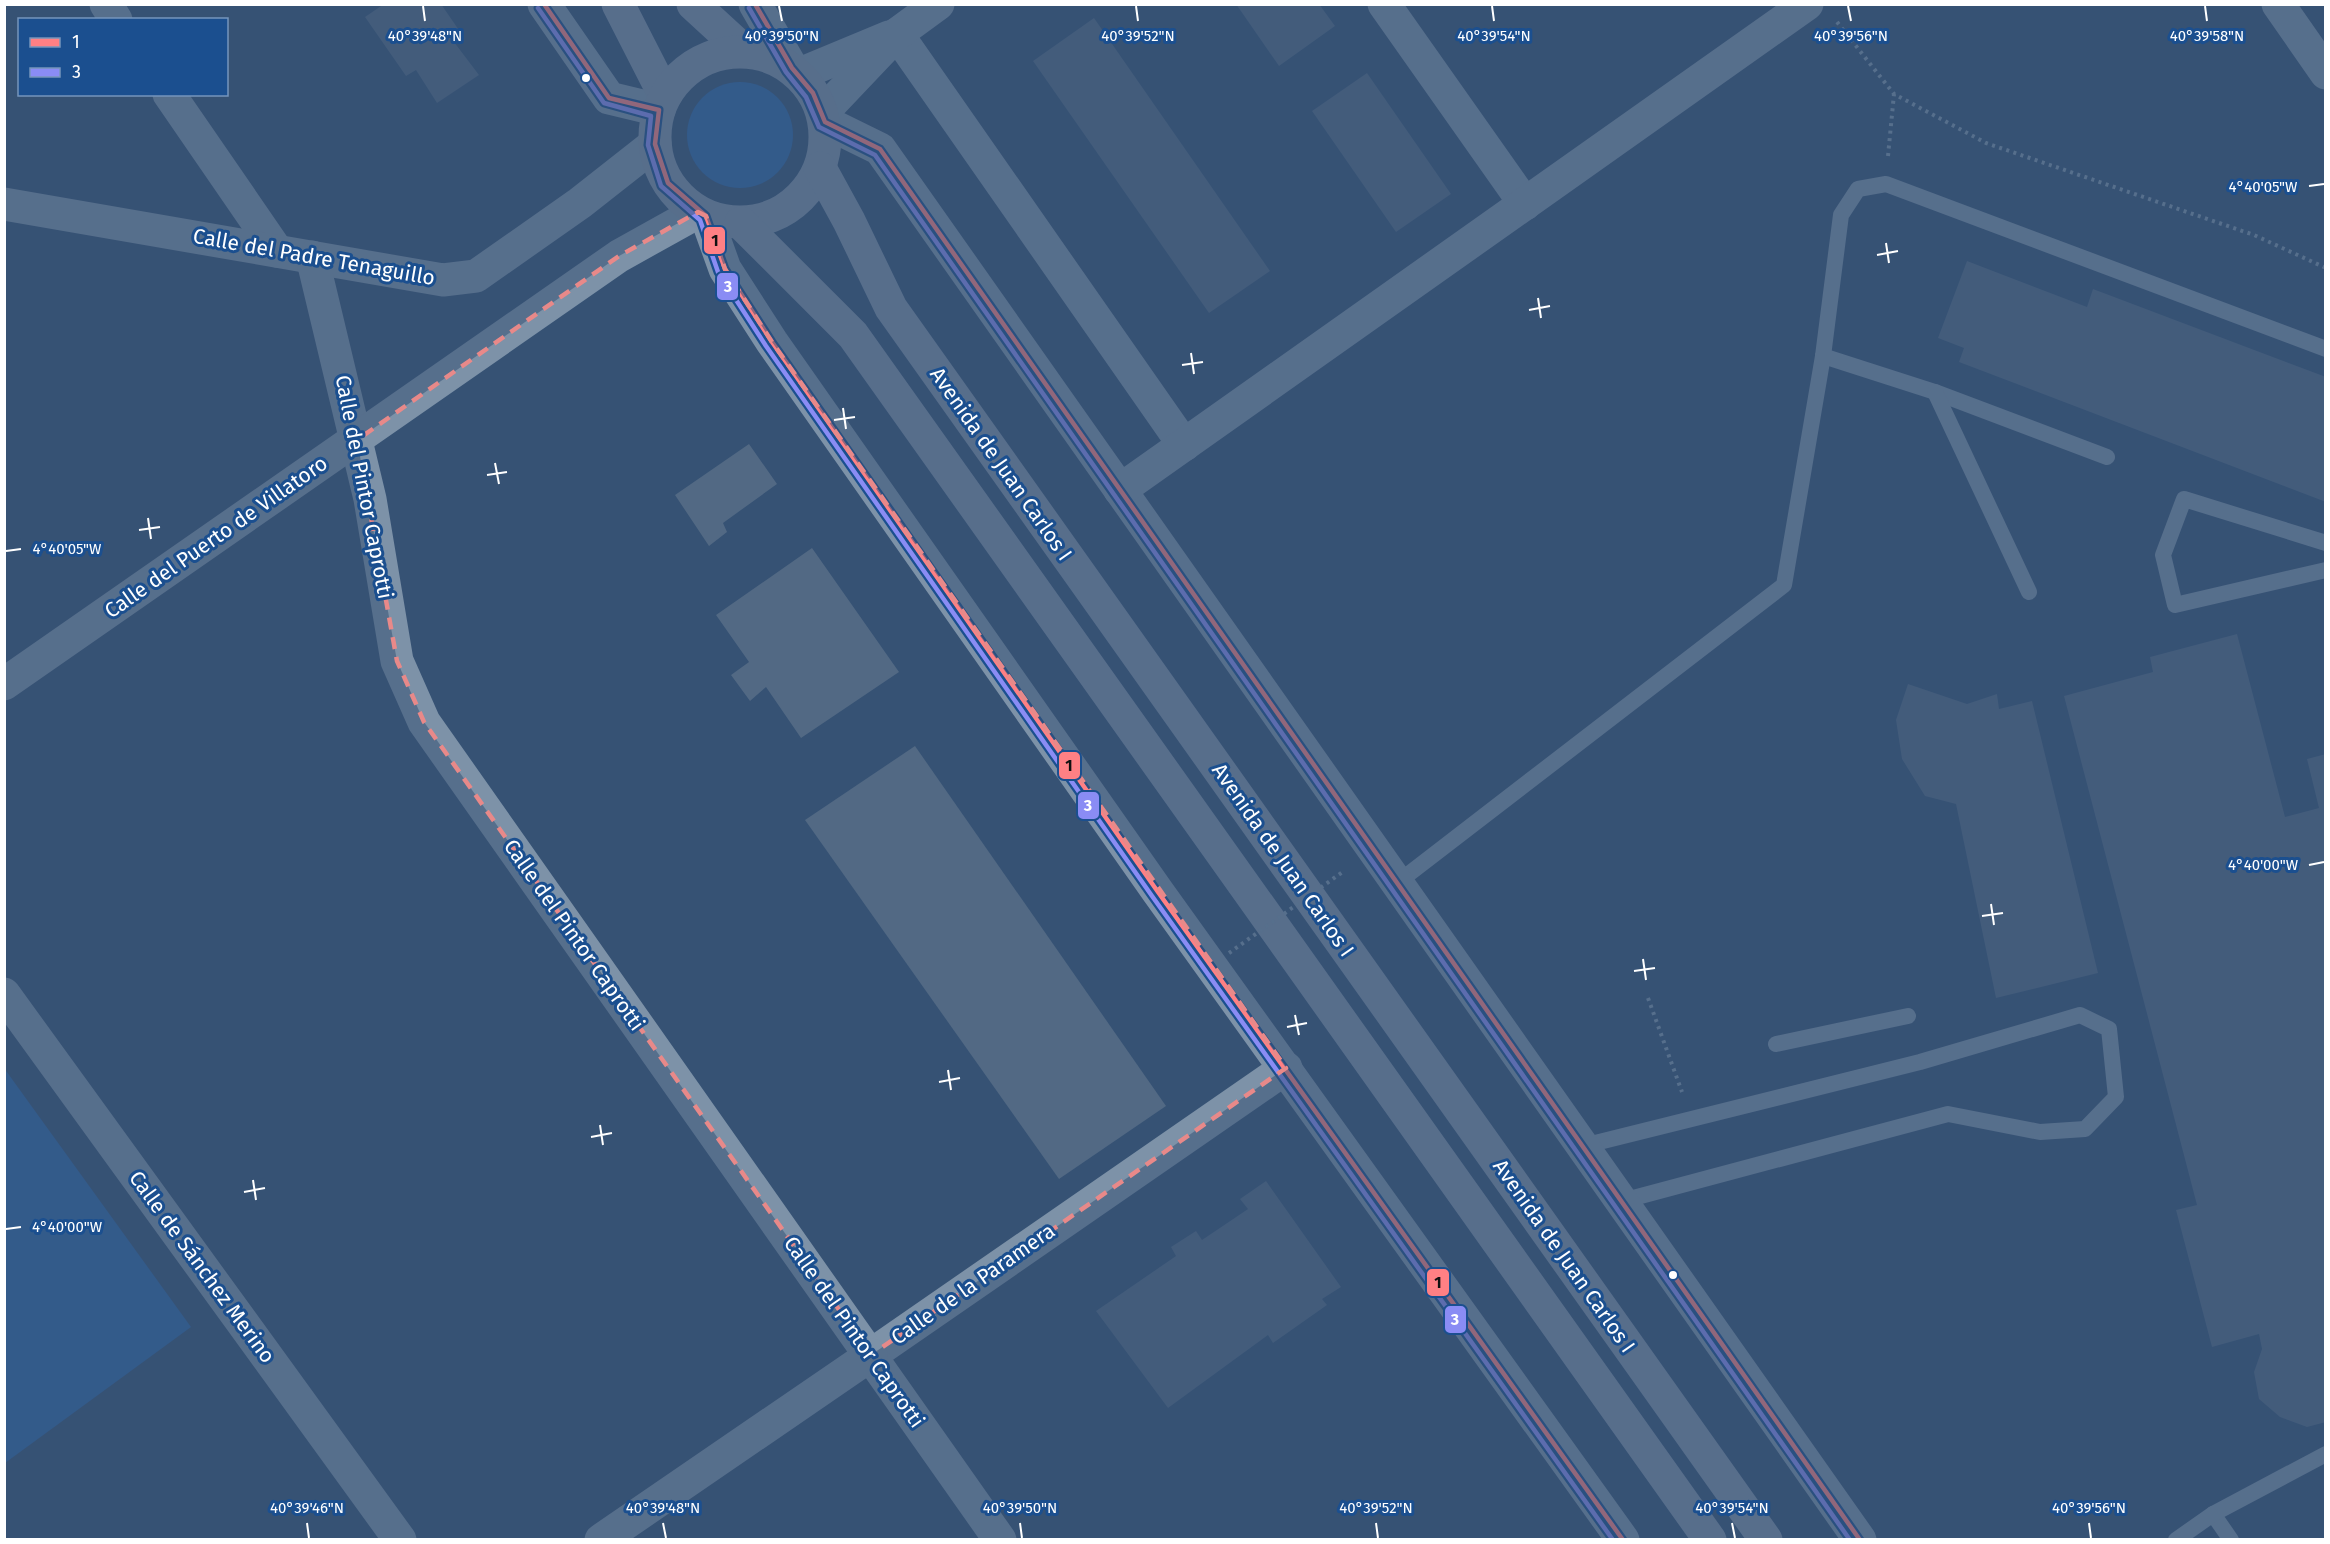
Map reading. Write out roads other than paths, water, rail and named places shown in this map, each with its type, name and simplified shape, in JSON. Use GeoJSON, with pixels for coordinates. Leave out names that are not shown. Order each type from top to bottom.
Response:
{"type":"FeatureCollection","features":[{"type":"Feature","properties":{"kind":"highway"},"geometry":{"type":"LineString","coordinates":[[618,4],[662,103]]}},
{"type":"Feature","properties":{"kind":"highway"},"geometry":{"type":"LineString","coordinates":[[693,4],[743,50],[796,71],[824,117],[820,168],[802,197],[774,216],[741,223],[702,214],[668,183],[655,144],[662,103],[697,62],[743,50]]}},
{"type":"Feature","properties":{"kind":"highway","name":"Avenida de Juan Carlos I"},"geometry":{"type":"LineString","coordinates":[[820,168],[849,221],[891,308],[1766,1539]]}},
{"type":"Feature","properties":{"kind":"highway"},"geometry":{"type":"LineString","coordinates":[[741,223],[853,335],[1710,1539]]}},
{"type":"Feature","properties":{"kind":"street"},"geometry":{"type":"LineString","coordinates":[[106,4],[115,18]]}},
{"type":"Feature","properties":{"kind":"street"},"geometry":{"type":"LineString","coordinates":[[544,4],[609,98],[662,103]]}},
{"type":"Feature","properties":{"kind":"street"},"geometry":{"type":"LineString","coordinates":[[755,4],[796,71],[897,34]]}},
{"type":"Feature","properties":{"kind":"street"},"geometry":{"type":"LineString","coordinates":[[938,4],[897,34],[824,117],[880,149],[1860,1539]]}},
{"type":"Feature","properties":{"kind":"street"},"geometry":{"type":"LineString","coordinates":[[1384,4],[1525,204]]}},
{"type":"Feature","properties":{"kind":"street"},"geometry":{"type":"LineString","coordinates":[[2278,4],[2325,73]]}},
{"type":"Feature","properties":{"kind":"street"},"geometry":{"type":"LineString","coordinates":[[1120,490],[1525,204],[1819,9]]}},
{"type":"Feature","properties":{"kind":"street"},"geometry":{"type":"LineString","coordinates":[[897,34],[1184,445]]}},
{"type":"Feature","properties":{"kind":"street"},"geometry":{"type":"LineString","coordinates":[[170,96],[277,251]]}},
{"type":"Feature","properties":{"kind":"street","name":"Calle del Padre Tenaguillo"},"geometry":{"type":"LineString","coordinates":[[4,204],[443,280],[476,276],[580,203],[655,144]]}},
{"type":"Feature","properties":{"kind":"street"},"geometry":{"type":"LineString","coordinates":[[702,214],[725,269],[772,342],[1158,892],[1623,1539]]}},
{"type":"Feature","properties":{"kind":"street","name":"Calle del Puerto de Villatoro"},"geometry":{"type":"LineString","coordinates":[[4,684],[357,440],[619,255],[702,214]]}},
{"type":"Feature","properties":{"kind":"street","name":"Calle del Pintor Caprotti"},"geometry":{"type":"LineString","coordinates":[[312,257],[357,440],[397,661],[424,722],[1000,1539]]}},
{"type":"Feature","properties":{"kind":"street","name":"Calle de Sánchez Merino"},"geometry":{"type":"LineString","coordinates":[[4,994],[400,1539]]}},
{"type":"Feature","properties":{"kind":"street","name":"Calle de la Paramera"},"geometry":{"type":"LineString","coordinates":[[601,1539],[1286,1068]]}},
{"type":"Feature","properties":{"kind":"lane"},"geometry":{"type":"LineString","coordinates":[[1397,883],[1784,585],[1823,356],[1841,215],[1858,189],[1886,184],[2325,349]]}},
{"type":"Feature","properties":{"kind":"lane"},"geometry":{"type":"LineString","coordinates":[[1823,356],[1935,392],[2107,457]]}},
{"type":"Feature","properties":{"kind":"lane"},"geometry":{"type":"LineString","coordinates":[[1935,392],[2029,592]]}},
{"type":"Feature","properties":{"kind":"lane"},"geometry":{"type":"LineString","coordinates":[[2325,543],[2184,499],[2163,555],[2175,605],[2325,570]]}},
{"type":"Feature","properties":{"kind":"lane"},"geometry":{"type":"LineString","coordinates":[[1583,1146],[1920,1062],[2080,1015],[2109,1029],[2116,1097],[2085,1129],[2040,1132],[1948,1114],[1622,1201]]}},
{"type":"Feature","properties":{"kind":"lane"},"geometry":{"type":"LineString","coordinates":[[1776,1044],[1908,1016]]}},
{"type":"Feature","properties":{"kind":"lane"},"geometry":{"type":"LineString","coordinates":[[2176,1539],[2213,1514],[2325,1454]]}},
{"type":"Feature","properties":{"kind":"lane"},"geometry":{"type":"LineString","coordinates":[[2213,1514],[2231,1539]]}}]}
